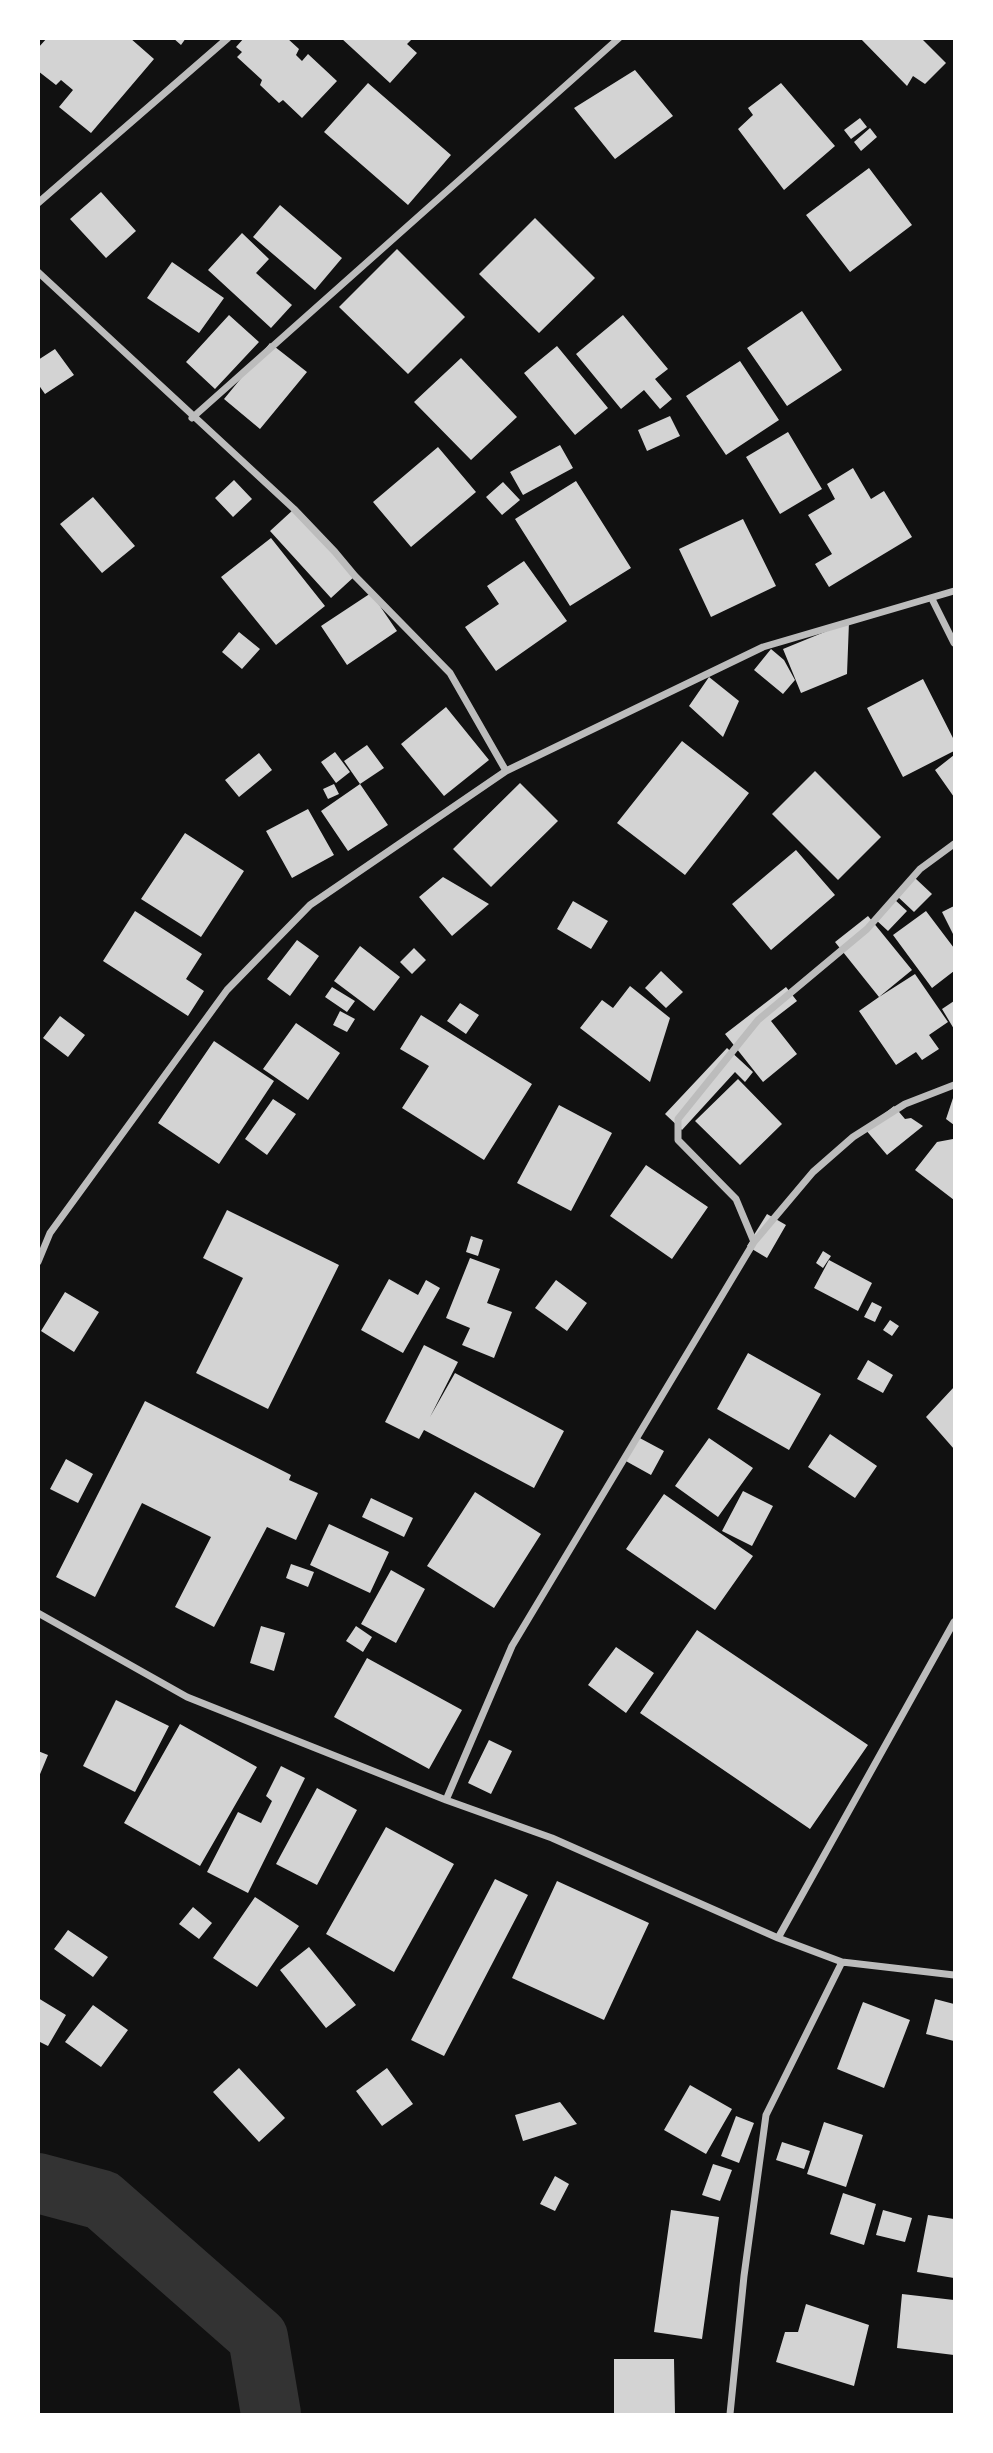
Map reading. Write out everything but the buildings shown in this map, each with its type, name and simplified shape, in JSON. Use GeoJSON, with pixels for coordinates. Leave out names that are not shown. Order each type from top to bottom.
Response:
{"type":"FeatureCollection","features":[{"type":"Feature","properties":{"kind":"street"},"geometry":{"type":"LineString","coordinates":[[38,202],[228,38]]}},
{"type":"Feature","properties":{"kind":"street"},"geometry":{"type":"LineString","coordinates":[[192,418],[619,38]]}},
{"type":"Feature","properties":{"kind":"street"},"geometry":{"type":"LineString","coordinates":[[38,272],[192,418],[294,509],[450,673],[506,771]]}},
{"type":"Feature","properties":{"kind":"street"},"geometry":{"type":"LineString","coordinates":[[38,1262],[50,1233],[227,990],[310,905],[506,771],[763,647],[954,591]]}},
{"type":"Feature","properties":{"kind":"street"},"geometry":{"type":"LineString","coordinates":[[932,598],[954,643]]}},
{"type":"Feature","properties":{"kind":"street"},"geometry":{"type":"LineString","coordinates":[[754,1242],[736,1199],[678,1140],[678,1119],[758,1020],[867,929],[920,869],[954,844]]}},
{"type":"Feature","properties":{"kind":"street"},"geometry":{"type":"LineString","coordinates":[[446,1800],[512,1646],[754,1242],[813,1172],[853,1137],[905,1104],[954,1084]]}},
{"type":"Feature","properties":{"kind":"street"},"geometry":{"type":"LineString","coordinates":[[38,1613],[187,1697],[446,1800],[552,1838],[779,1938],[842,1962],[954,1975]]}},
{"type":"Feature","properties":{"kind":"street"},"geometry":{"type":"LineString","coordinates":[[779,1938],[954,1622]]}},
{"type":"Feature","properties":{"kind":"street"},"geometry":{"type":"LineString","coordinates":[[730,2414],[744,2276],[766,2115],[842,1962]]}},
{"type":"Feature","properties":{"kind":"waterway"},"geometry":{"type":"LineString","coordinates":[[38,2183],[102,2200],[258,2337],[271,2414]]}}]}
